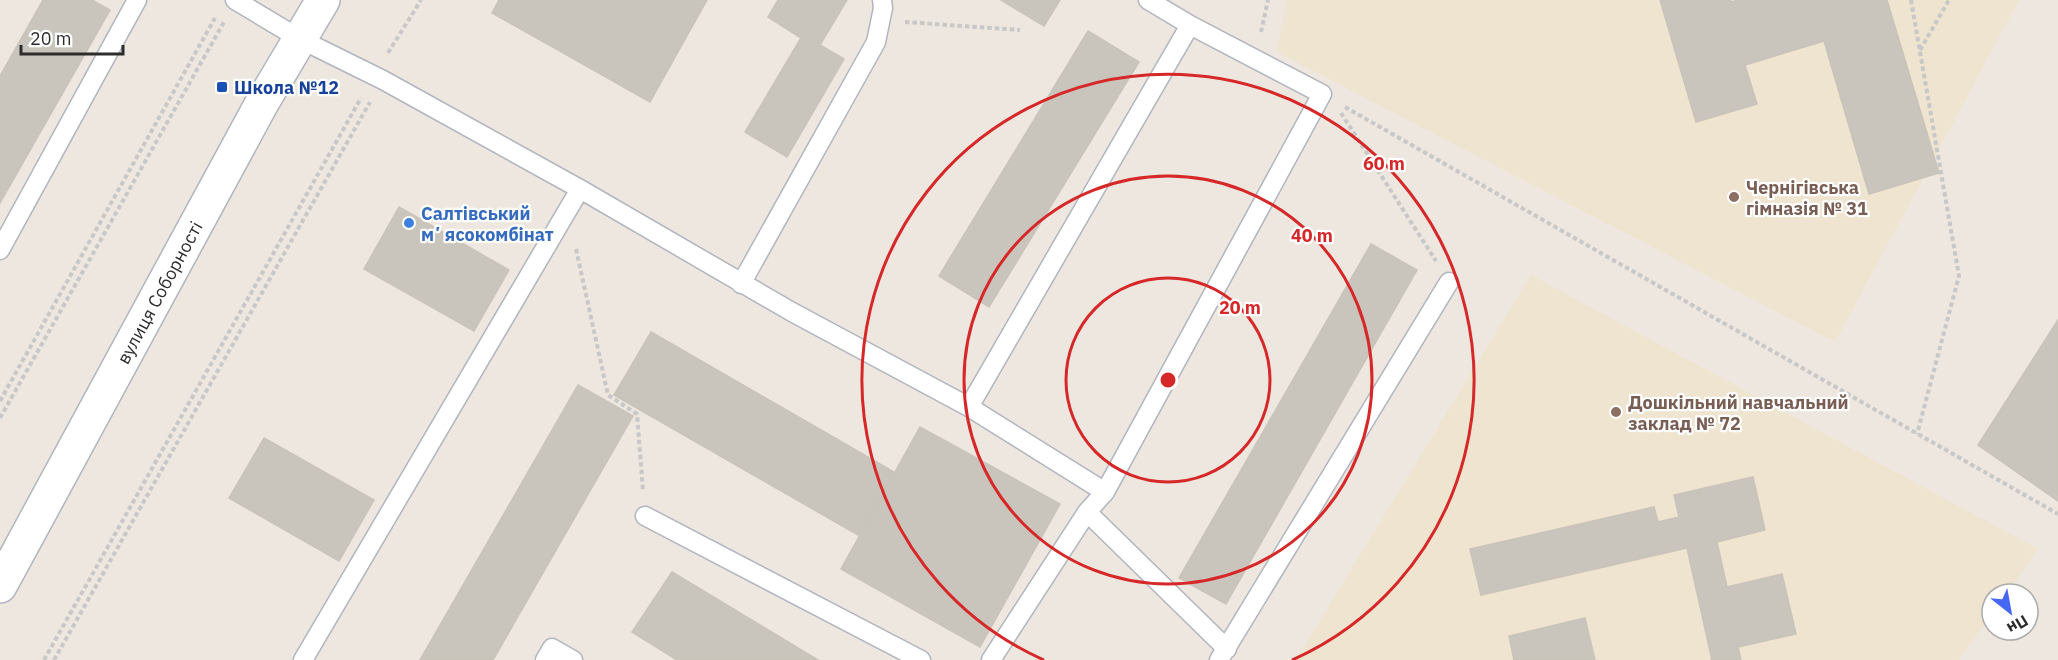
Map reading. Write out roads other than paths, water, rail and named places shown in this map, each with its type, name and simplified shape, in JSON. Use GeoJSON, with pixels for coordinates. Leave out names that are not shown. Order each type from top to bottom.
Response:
{"type":"FeatureCollection","features":[{"type":"Feature","properties":{"kind":"street","name":"вулиця Соборності"},"geometry":{"type":"LineString","coordinates":[[0,586],[263,101],[323,0]]}},
{"type":"Feature","properties":{"kind":"lane"},"geometry":{"type":"LineString","coordinates":[[0,250],[137,0]]}},
{"type":"Feature","properties":{"kind":"lane"},"geometry":{"type":"LineString","coordinates":[[235,0],[300,39],[378,78],[580,189],[741,284],[969,407],[1105,492]]}},
{"type":"Feature","properties":{"kind":"lane"},"geometry":{"type":"LineString","coordinates":[[741,284],[876,42],[882,0]]}},
{"type":"Feature","properties":{"kind":"lane"},"geometry":{"type":"LineString","coordinates":[[992,660],[1087,512],[1105,492],[1327,97],[1190,25],[1148,0]]}},
{"type":"Feature","properties":{"kind":"lane"},"geometry":{"type":"LineString","coordinates":[[969,407],[1190,25]]}},
{"type":"Feature","properties":{"kind":"lane"},"geometry":{"type":"LineString","coordinates":[[303,660],[580,189]]}},
{"type":"Feature","properties":{"kind":"lane"},"geometry":{"type":"LineString","coordinates":[[1087,512],[1223,654],[1449,282]]}},
{"type":"Feature","properties":{"kind":"lane"},"geometry":{"type":"LineString","coordinates":[[645,516],[921,660]]}},
{"type":"Feature","properties":{"kind":"lane"},"geometry":{"type":"LineString","coordinates":[[545,660],[552,648],[573,660]]}},
{"type":"Feature","properties":{"kind":"place","name":"Школа №12"},"geometry":{"type":"Point","coordinates":[222,87]}},
{"type":"Feature","properties":{"kind":"place","name":"Чернігівська гімназія № 31"},"geometry":{"type":"Point","coordinates":[1734,197]}},
{"type":"Feature","properties":{"kind":"place","name":"Салтівський мʼясокомбінат"},"geometry":{"type":"Point","coordinates":[409,223]}},
{"type":"Feature","properties":{"kind":"place","name":"Дошкільний навчальний заклад № 72"},"geometry":{"type":"Point","coordinates":[1616,412]}}]}
